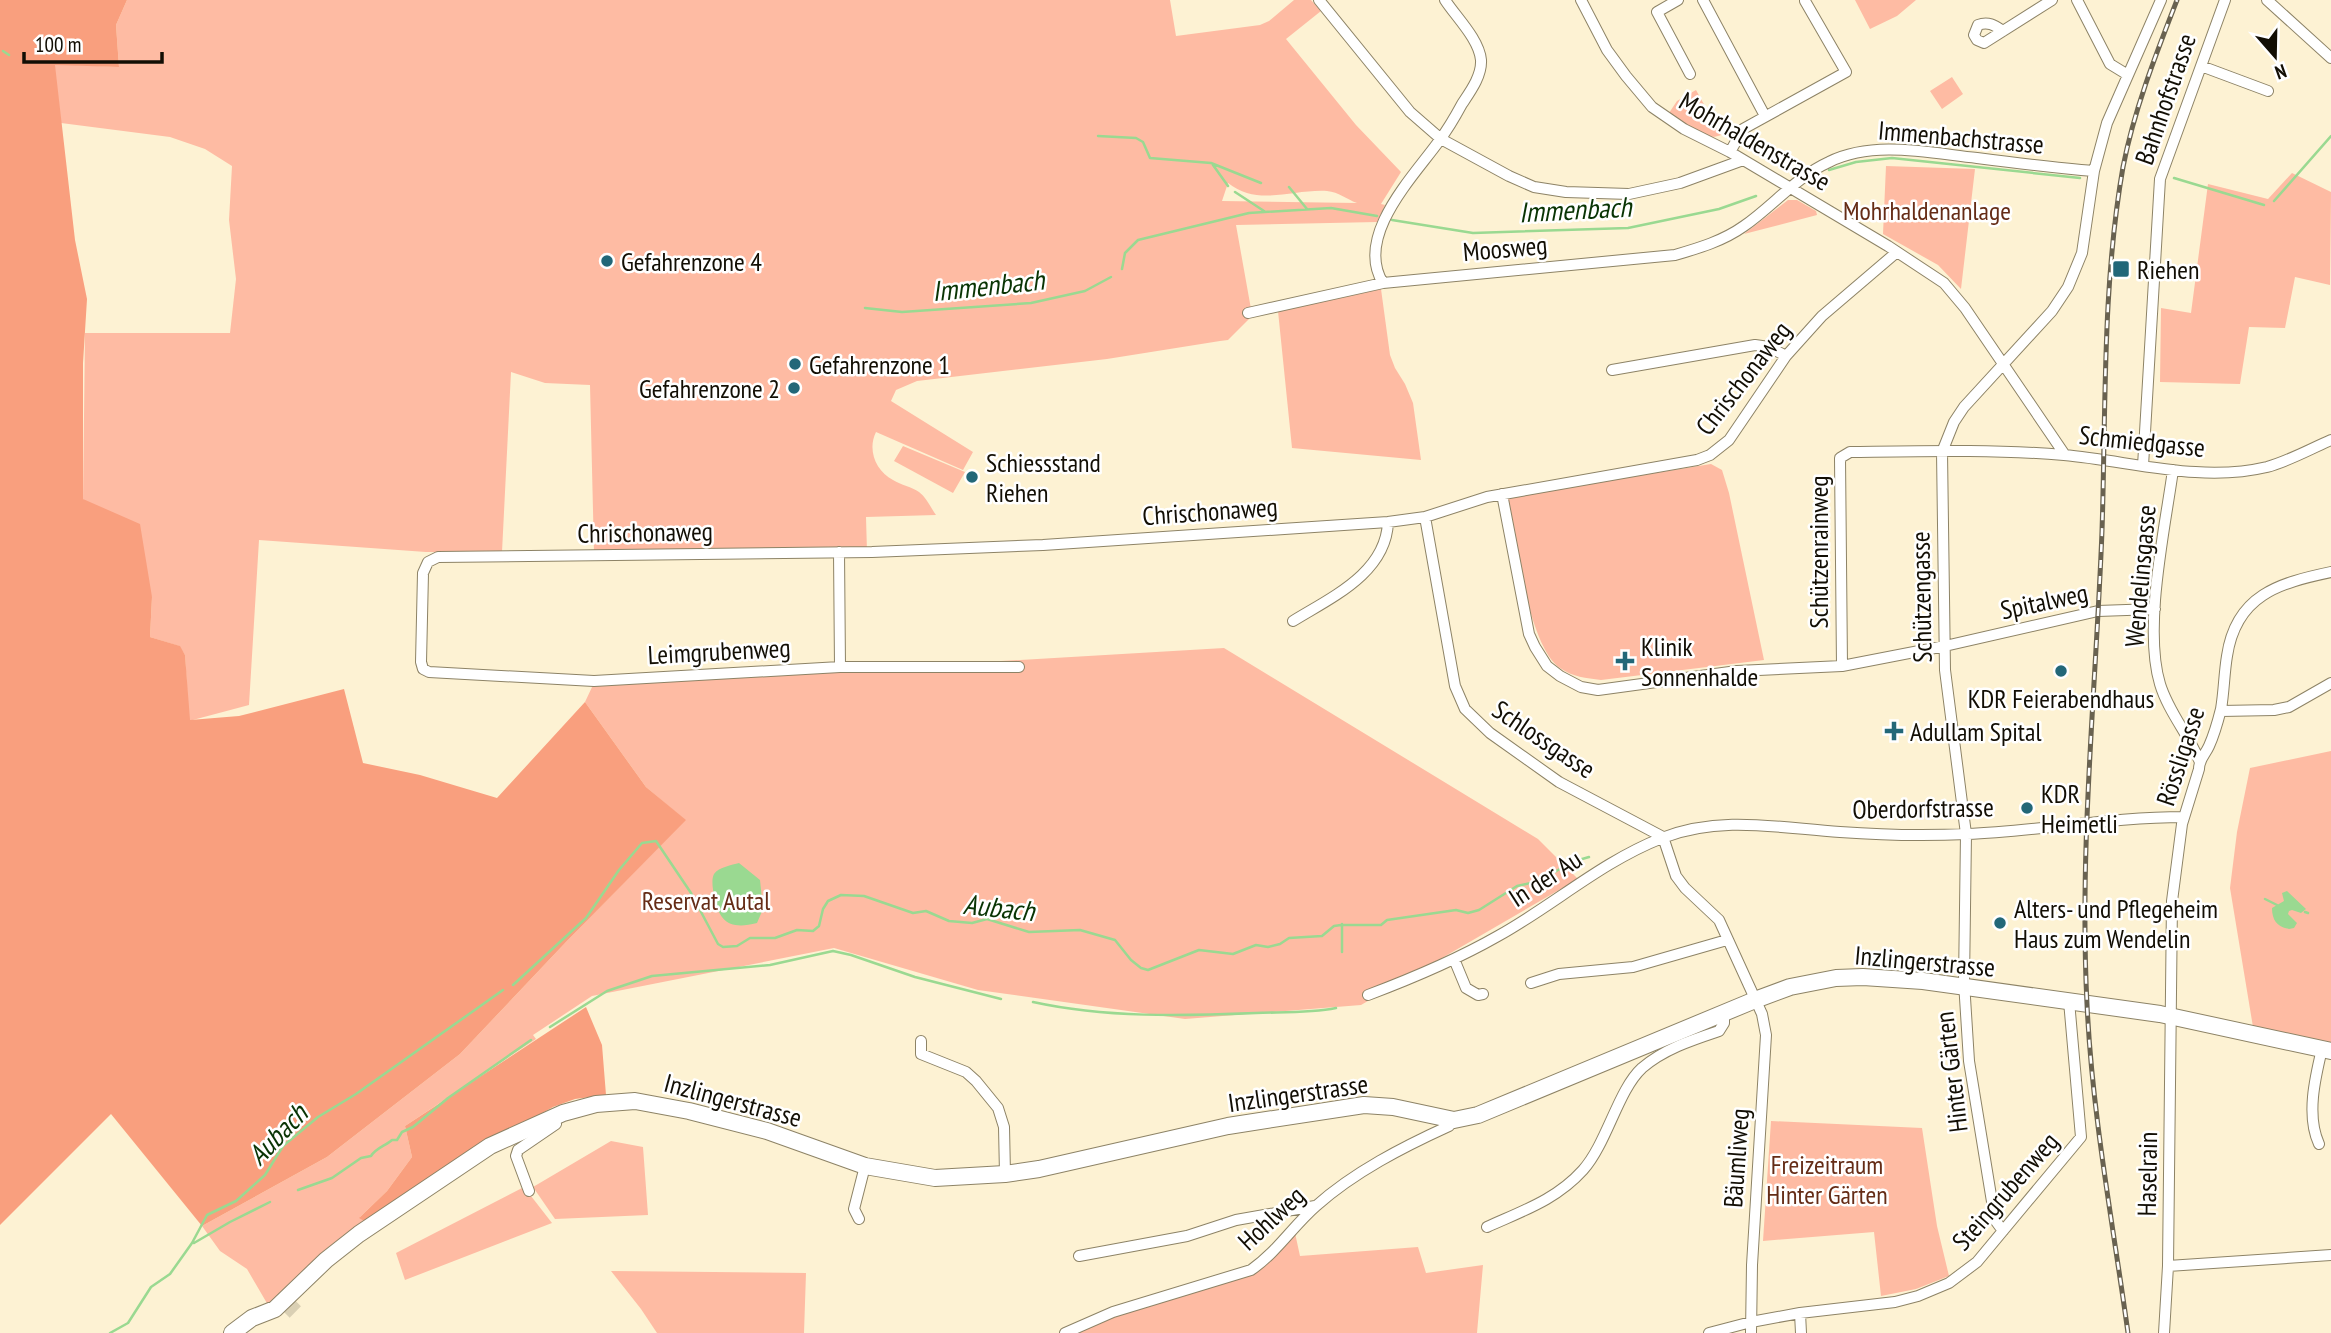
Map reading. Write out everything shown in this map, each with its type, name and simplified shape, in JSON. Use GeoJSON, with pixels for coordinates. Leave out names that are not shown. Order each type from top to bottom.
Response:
{"type":"FeatureCollection","features":[{"type":"Feature","properties":{"kind":"street"},"geometry":{"type":"LineString","coordinates":[[1320,0],[1410,112],[1441,139],[1509,177],[1534,187],[1566,192],[1629,194],[1680,183],[1744,160]]}},
{"type":"Feature","properties":{"kind":"street"},"geometry":{"type":"LineString","coordinates":[[1383,283],[1376,263],[1378,242],[1388,211],[1441,139],[1475,82],[1481,60],[1473,40],[1445,0]]}},
{"type":"Feature","properties":{"kind":"street","name":"Mohrhaldenstrasse"},"geometry":{"type":"LineString","coordinates":[[1581,0],[1607,50],[1652,107],[1684,129],[1744,160],[1897,251],[1944,284],[1965,308],[2065,455]]}},
{"type":"Feature","properties":{"kind":"street"},"geometry":{"type":"LineString","coordinates":[[1651,0],[1690,74]]}},
{"type":"Feature","properties":{"kind":"street"},"geometry":{"type":"LineString","coordinates":[[1657,12],[1678,0]]}},
{"type":"Feature","properties":{"kind":"street"},"geometry":{"type":"LineString","coordinates":[[1703,0],[1765,116]]}},
{"type":"Feature","properties":{"kind":"street"},"geometry":{"type":"LineString","coordinates":[[2003,31],[2052,0]]}},
{"type":"Feature","properties":{"kind":"street"},"geometry":{"type":"LineString","coordinates":[[2077,0],[2110,64],[2128,75]]}},
{"type":"Feature","properties":{"kind":"street","name":"Schützengasse"},"geometry":{"type":"LineString","coordinates":[[1964,986],[1966,834],[1950,717],[1945,646],[1942,452],[1954,422],[1964,407],[2052,311],[2068,287],[2082,253],[2095,171],[2107,123],[2161,0]]}},
{"type":"Feature","properties":{"kind":"street","name":"Bahnhofstrasse"},"geometry":{"type":"LineString","coordinates":[[2143,466],[2160,179],[2225,0]]}},
{"type":"Feature","properties":{"kind":"street"},"geometry":{"type":"LineString","coordinates":[[2267,0],[2331,58]]}},
{"type":"Feature","properties":{"kind":"street"},"geometry":{"type":"LineString","coordinates":[[1730,152],[1743,129],[1846,72],[1805,1]]}},
{"type":"Feature","properties":{"kind":"street"},"geometry":{"type":"LineString","coordinates":[[2200,66],[2268,91]]}},
{"type":"Feature","properties":{"kind":"street","name":"Immenbachstrasse"},"geometry":{"type":"LineString","coordinates":[[1790,187],[1829,162],[1847,154],[1867,150],[1906,151],[2095,171]]}},
{"type":"Feature","properties":{"kind":"street","name":"Moosweg"},"geometry":{"type":"LineString","coordinates":[[1248,313],[1383,283],[1675,255],[1719,240],[1743,227],[1790,187]]}},
{"type":"Feature","properties":{"kind":"street","name":"Chrischonaweg"},"geometry":{"type":"LineString","coordinates":[[423,669],[423,573],[428,562],[438,557],[839,552],[1043,545],[1388,522],[1425,517],[1472,500],[1710,455],[1729,440],[1786,356],[1822,316],[1897,251]]}},
{"type":"Feature","properties":{"kind":"street"},"geometry":{"type":"LineString","coordinates":[[1612,370],[1755,345],[1769,347],[1786,356]]}},
{"type":"Feature","properties":{"kind":"street","name":"Schmiedgasse"},"geometry":{"type":"LineString","coordinates":[[1942,452],[2065,455],[2173,470],[2226,472],[2268,466],[2331,440]]}},
{"type":"Feature","properties":{"kind":"street","name":"Schützenrainweg"},"geometry":{"type":"LineString","coordinates":[[1842,666],[1840,458],[1850,452],[1942,452]]}},
{"type":"Feature","properties":{"kind":"street","name":"Wendelinsgasse"},"geometry":{"type":"LineString","coordinates":[[2173,470],[2155,609],[2155,658],[2160,684],[2199,760]]}},
{"type":"Feature","properties":{"kind":"street","name":"Spitalweg"},"geometry":{"type":"LineString","coordinates":[[1502,494],[1529,634],[1547,666],[1581,687],[1598,690],[1737,671],[1842,666],[2089,613],[2155,609]]}},
{"type":"Feature","properties":{"kind":"street","name":"Schlossgasse"},"geometry":{"type":"LineString","coordinates":[[1425,517],[1455,686],[1465,709],[1490,733],[1559,782],[1663,837]]}},
{"type":"Feature","properties":{"kind":"street"},"geometry":{"type":"LineString","coordinates":[[1293,621],[1338,594],[1372,567],[1387,536],[1388,522]]}},
{"type":"Feature","properties":{"kind":"street"},"geometry":{"type":"LineString","coordinates":[[839,552],[840,667]]}},
{"type":"Feature","properties":{"kind":"street","name":"Rössligasse"},"geometry":{"type":"LineString","coordinates":[[2172,1016],[2172,901],[2184,817],[2199,769],[2199,760],[2210,745],[2221,711],[2227,653],[2233,631],[2244,612],[2279,585],[2331,572]]}},
{"type":"Feature","properties":{"kind":"street","name":"Leimgrubenweg"},"geometry":{"type":"LineString","coordinates":[[423,669],[429,672],[594,681],[840,667],[1019,667]]}},
{"type":"Feature","properties":{"kind":"street"},"geometry":{"type":"LineString","coordinates":[[2221,711],[2274,710],[2289,707],[2331,683]]}},
{"type":"Feature","properties":{"kind":"street","name":"Oberdorfstrasse"},"geometry":{"type":"LineString","coordinates":[[1663,837],[1701,827],[1738,823],[1839,832],[1966,834],[2124,818],[2184,817]]}},
{"type":"Feature","properties":{"kind":"street","name":"Bäumliweg"},"geometry":{"type":"LineString","coordinates":[[1663,837],[1676,876],[1719,920],[1762,1014],[1766,1035],[1752,1254],[1751,1327]]}},
{"type":"Feature","properties":{"kind":"street","name":"In der Au"},"geometry":{"type":"LineString","coordinates":[[1368,995],[1423,974],[1500,935],[1613,860],[1663,837]]}},
{"type":"Feature","properties":{"kind":"street"},"geometry":{"type":"LineString","coordinates":[[1531,984],[1559,974],[1633,967],[1727,940]]}},
{"type":"Feature","properties":{"kind":"street"},"geometry":{"type":"LineString","coordinates":[[1454,958],[1466,988],[1478,995],[1483,994]]}},
{"type":"Feature","properties":{"kind":"street","name":"Inzlingerstrasse"},"geometry":{"type":"LineString","coordinates":[[274,1315],[281,1304],[312,1273],[359,1234],[490,1146],[563,1112],[592,1105],[635,1101],[689,1111],[767,1131],[865,1166],[935,1178],[1005,1174],[1074,1162],[1228,1126],[1353,1106],[1393,1107],[1454,1120],[1478,1115],[1755,1000],[1790,987],[1836,978],[1886,978],[1964,986],[2172,1016],[2326,1050],[2314,1094],[2313,1128],[2319,1144]]}},
{"type":"Feature","properties":{"kind":"street","name":"Hinter Gärten"},"geometry":{"type":"LineString","coordinates":[[1964,986],[1971,1074],[1994,1220],[2003,1231]]}},
{"type":"Feature","properties":{"kind":"street","name":"Steingrubenweg"},"geometry":{"type":"LineString","coordinates":[[1709,1333],[1751,1327],[1800,1313],[1895,1302],[1938,1289],[1958,1278],[1977,1262],[2081,1137],[2069,1001]]}},
{"type":"Feature","properties":{"kind":"street"},"geometry":{"type":"LineString","coordinates":[[1487,1227],[1539,1205],[1570,1184],[1593,1158],[1640,1070],[1661,1054],[1719,1031],[1724,1023],[1724,1012]]}},
{"type":"Feature","properties":{"kind":"street","name":"Haselrain"},"geometry":{"type":"LineString","coordinates":[[2164,1333],[2168,1266],[2172,1016]]}},
{"type":"Feature","properties":{"kind":"street"},"geometry":{"type":"LineString","coordinates":[[921,1041],[921,1055],[966,1072],[998,1108],[1004,1127],[1005,1174]]}},
{"type":"Feature","properties":{"kind":"street"},"geometry":{"type":"LineString","coordinates":[[529,1191],[516,1156],[518,1150],[570,1115]]}},
{"type":"Feature","properties":{"kind":"street","name":"Hohlweg"},"geometry":{"type":"LineString","coordinates":[[1065,1333],[1113,1312],[1251,1270],[1267,1259],[1315,1206],[1388,1155],[1449,1126],[1454,1120]]}},
{"type":"Feature","properties":{"kind":"street"},"geometry":{"type":"LineString","coordinates":[[859,1219],[854,1209],[865,1166]]}},
{"type":"Feature","properties":{"kind":"street"},"geometry":{"type":"LineString","coordinates":[[1079,1256],[1186,1236],[1236,1220],[1315,1206]]}},
{"type":"Feature","properties":{"kind":"street"},"geometry":{"type":"LineString","coordinates":[[2168,1266],[2331,1255]]}},
{"type":"Feature","properties":{"kind":"street","name":"Inzlingerstrasse"},"geometry":{"type":"LineString","coordinates":[[298,1298],[312,1273]]}},
{"type":"Feature","properties":{"kind":"street"},"geometry":{"type":"LineString","coordinates":[[1800,1313],[1801,1333]]}},
{"type":"Feature","properties":{"kind":"street"},"geometry":{"type":"LineString","coordinates":[[232,1333],[252,1318],[274,1315]]}},
{"type":"Feature","properties":{"kind":"street"},"geometry":{"type":"LineString","coordinates":[[246,1333],[274,1315]]}},
{"type":"Feature","properties":{"kind":"green space"},"geometry":{"type":"Polygon","coordinates":[[[127,0],[1170,0],[1176,36],[1260,25],[1269,21],[1294,0],[1311,0],[1321,11],[1286,39],[1356,125],[1401,172],[1381,204],[1385,205],[1377,222],[1236,225],[1251,309],[1249,319],[1228,340],[1107,359],[917,381],[896,390],[891,401],[973,452],[963,470],[876,432],[872,446],[878,466],[893,480],[922,494],[936,515],[866,517],[867,552],[594,552],[590,385],[545,383],[511,372],[502,552],[426,552],[259,540],[249,705],[189,721],[185,655],[179,646],[150,637],[152,597],[83,499],[85,333],[230,333],[236,279],[229,220],[232,166],[205,149],[170,137],[61,123],[54,64],[119,67],[116,25],[127,0]],[[1228,183],[1222,201],[1357,203],[1327,191],[1263,196],[1239,190],[1228,183]]]}},
{"type":"Feature","properties":{"kind":"green space"},"geometry":{"type":"Polygon","coordinates":[[[1855,0],[1916,0],[1897,16],[1870,29],[1855,0]]]}},
{"type":"Feature","properties":{"kind":"green space"},"geometry":{"type":"Polygon","coordinates":[[[1952,77],[1963,94],[1942,109],[1930,91],[1952,77]]]}},
{"type":"Feature","properties":{"kind":"green space"},"geometry":{"type":"Polygon","coordinates":[[[1696,90],[1721,135],[1714,137],[1701,134],[1669,113],[1677,101],[1696,90]]]}},
{"type":"Feature","properties":{"kind":"green space","name":"Mohrhaldenanlage"},"geometry":{"type":"Polygon","coordinates":[[[1886,166],[1975,169],[1961,289],[1938,265],[1883,234],[1886,166]]]}},
{"type":"Feature","properties":{"kind":"green space"},"geometry":{"type":"Polygon","coordinates":[[[2292,173],[2331,192],[2330,285],[2295,277],[2285,328],[2249,327],[2240,384],[2160,382],[2161,308],[2191,313],[2208,184],[2268,199],[2292,173]]]}},
{"type":"Feature","properties":{"kind":"green space"},"geometry":{"type":"Polygon","coordinates":[[[1788,200],[1797,200],[1816,211],[1817,215],[1744,234],[1788,200]]]}},
{"type":"Feature","properties":{"kind":"green space"},"geometry":{"type":"Polygon","coordinates":[[[1381,289],[1390,355],[1413,403],[1421,460],[1292,448],[1278,311],[1381,289]]]}},
{"type":"Feature","properties":{"kind":"green space","name":"Gefahrenzone 1"},"geometry":{"type":"Polygon","coordinates":[[[903,446],[965,472],[953,493],[894,461],[903,446]]]}},
{"type":"Feature","properties":{"kind":"green space"},"geometry":{"type":"Polygon","coordinates":[[[1711,464],[1722,470],[1729,493],[1764,660],[1601,680],[1585,678],[1560,668],[1549,656],[1531,615],[1507,497],[1711,464]]]}},
{"type":"Feature","properties":{"kind":"green space","name":"Reservat Autal"},"geometry":{"type":"Polygon","coordinates":[[[1224,648],[1538,839],[1578,879],[1361,1005],[1185,1019],[978,990],[834,948],[592,996],[533,1035],[536,1039],[405,1126],[412,1157],[387,1191],[360,1217],[368,1223],[268,1305],[247,1269],[220,1251],[202,1226],[327,1157],[460,1054],[685,820],[646,787],[585,702],[593,685],[1224,648]]]}},
{"type":"Feature","properties":{"kind":"green space"},"geometry":{"type":"Polygon","coordinates":[[[2331,751],[2331,1044],[2253,1027],[2230,888],[2237,832],[2250,768],[2331,751]]]}},
{"type":"Feature","properties":{"kind":"green space","name":"Freizeitraum Hinter Gärten"},"geometry":{"type":"Polygon","coordinates":[[[1771,1121],[1922,1128],[1937,1226],[1949,1276],[1916,1289],[1881,1296],[1874,1232],[1763,1241],[1771,1121]]]}},
{"type":"Feature","properties":{"kind":"green space"},"geometry":{"type":"Polygon","coordinates":[[[611,1141],[643,1147],[648,1215],[555,1219],[533,1187],[611,1141]]]}},
{"type":"Feature","properties":{"kind":"green space"},"geometry":{"type":"Polygon","coordinates":[[[524,1187],[552,1223],[405,1280],[396,1253],[524,1187]]]}},
{"type":"Feature","properties":{"kind":"green space"},"geometry":{"type":"Polygon","coordinates":[[[1295,1233],[1300,1256],[1418,1247],[1426,1273],[1483,1265],[1477,1333],[1067,1333],[1091,1322],[1247,1273],[1295,1233]]]}},
{"type":"Feature","properties":{"kind":"green space"},"geometry":{"type":"Polygon","coordinates":[[[611,1271],[806,1273],[804,1333],[657,1333],[611,1271]]]}},
{"type":"Feature","properties":{"kind":"shaded area"},"geometry":{"type":"Polygon","coordinates":[[[0,0],[127,0],[116,25],[119,67],[55,65],[75,240],[87,299],[83,363],[83,499],[140,524],[152,597],[150,637],[180,646],[185,655],[190,720],[239,716],[344,689],[363,763],[420,775],[497,798],[585,702],[646,787],[686,820],[460,1054],[327,1157],[202,1226],[111,1114],[0,1225],[0,0]]]}},
{"type":"Feature","properties":{"kind":"shaded area"},"geometry":{"type":"Polygon","coordinates":[[[739,863],[760,880],[763,909],[757,923],[748,925],[733,924],[723,918],[716,905],[712,885],[716,872],[739,863]]]}},
{"type":"Feature","properties":{"kind":"shaded area"},"geometry":{"type":"Polygon","coordinates":[[[2287,891],[2306,909],[2301,913],[2289,911],[2288,914],[2297,923],[2294,928],[2289,929],[2276,922],[2272,908],[2284,901],[2282,893],[2287,891]]]}},
{"type":"Feature","properties":{"kind":"shaded area"},"geometry":{"type":"Polygon","coordinates":[[[586,1007],[602,1045],[606,1095],[575,1099],[553,1107],[462,1159],[368,1223],[359,1218],[387,1191],[412,1157],[405,1126],[586,1007]]]}},
{"type":"Feature","properties":{"kind":"waterway","name":"Immenbach"},"geometry":{"type":"LineString","coordinates":[[3,51],[9,55]]}},
{"type":"Feature","properties":{"kind":"waterway"},"geometry":{"type":"LineString","coordinates":[[1098,136],[1136,138],[1143,142],[1150,158],[1211,163],[1261,183]]}},
{"type":"Feature","properties":{"kind":"waterway","name":"Immenbach"},"geometry":{"type":"LineString","coordinates":[[2274,201],[2331,136]]}},
{"type":"Feature","properties":{"kind":"waterway","name":"Immenbach"},"geometry":{"type":"LineString","coordinates":[[1829,170],[1856,162],[1892,158],[2080,178]]}},
{"type":"Feature","properties":{"kind":"waterway"},"geometry":{"type":"LineString","coordinates":[[1213,165],[1228,186]]}},
{"type":"Feature","properties":{"kind":"waterway","name":"Immenbach"},"geometry":{"type":"LineString","coordinates":[[2174,178],[2264,205]]}},
{"type":"Feature","properties":{"kind":"waterway"},"geometry":{"type":"LineString","coordinates":[[1289,187],[1307,209]]}},
{"type":"Feature","properties":{"kind":"waterway"},"geometry":{"type":"LineString","coordinates":[[1235,192],[1264,211]]}},
{"type":"Feature","properties":{"kind":"waterway","name":"Immenbach"},"geometry":{"type":"LineString","coordinates":[[1392,220],[1473,233],[1628,228],[1719,209],[1756,196]]}},
{"type":"Feature","properties":{"kind":"waterway","name":"Immenbach"},"geometry":{"type":"LineString","coordinates":[[1122,269],[1125,253],[1138,240],[1249,213],[1331,208],[1377,216]]}},
{"type":"Feature","properties":{"kind":"waterway","name":"Immenbach"},"geometry":{"type":"LineString","coordinates":[[865,308],[902,312],[1031,303],[1085,291],[1111,277]]}},
{"type":"Feature","properties":{"kind":"waterway","name":"Aubach"},"geometry":{"type":"LineString","coordinates":[[513,985],[586,918],[619,870],[642,843],[656,841],[691,893],[718,944],[723,947],[737,946],[750,938],[775,938],[797,930],[813,931],[819,926],[828,901],[841,895],[864,896],[913,913],[926,911],[949,921],[972,923],[987,919],[1029,932],[1080,930],[1115,940],[1131,960],[1148,970],[1199,950],[1233,954],[1256,945],[1268,947],[1280,944],[1289,938],[1322,936],[1334,926],[1381,925],[1387,920],[1456,910],[1468,913],[1479,910],[1517,886],[1539,881],[1572,862],[1589,857]]}},
{"type":"Feature","properties":{"kind":"waterway"},"geometry":{"type":"LineString","coordinates":[[2265,899],[2277,905]]}},
{"type":"Feature","properties":{"kind":"waterway"},"geometry":{"type":"LineString","coordinates":[[1342,924],[1342,952]]}},
{"type":"Feature","properties":{"kind":"waterway","name":"Aubach"},"geometry":{"type":"LineString","coordinates":[[550,1027],[607,991],[652,976],[770,965],[833,951],[915,977],[1001,999]]}},
{"type":"Feature","properties":{"kind":"waterway","name":"Aubach"},"geometry":{"type":"LineString","coordinates":[[110,1333],[128,1323],[151,1287],[170,1274],[192,1243],[207,1215],[236,1201],[265,1175],[283,1146],[318,1117],[356,1094],[503,990]]}},
{"type":"Feature","properties":{"kind":"waterway","name":"Aubach"},"geometry":{"type":"LineString","coordinates":[[1033,1002],[1088,1011],[1144,1015],[1297,1012],[1336,1008]]}},
{"type":"Feature","properties":{"kind":"waterway","name":"Aubach"},"geometry":{"type":"LineString","coordinates":[[298,1190],[332,1178],[361,1158],[371,1156],[392,1140],[397,1140],[402,1132],[413,1127],[448,1098],[531,1040]]}},
{"type":"Feature","properties":{"kind":"waterway"},"geometry":{"type":"LineString","coordinates":[[194,1243],[270,1202]]}},
{"type":"Feature","properties":{"kind":"tunnel"},"geometry":{"type":"LineString","coordinates":[[284,1312],[298,1298]]}},
{"type":"Feature","properties":{"kind":"railway"},"geometry":{"type":"LineString","coordinates":[[2128,1333],[2098,1128],[2090,1045],[2085,945],[2087,827],[2102,531],[2111,257],[2123,167],[2133,124],[2177,0]]}},
{"type":"Feature","properties":{"kind":"place","name":"Gefahrenzone 4"},"geometry":{"type":"Point","coordinates":[607,261]}},
{"type":"Feature","properties":{"kind":"place","name":"Riehen"},"geometry":{"type":"Point","coordinates":[2121,269]}},
{"type":"Feature","properties":{"kind":"place","name":"Gefahrenzone 1"},"geometry":{"type":"Point","coordinates":[795,364]}},
{"type":"Feature","properties":{"kind":"place","name":"Gefahrenzone 2"},"geometry":{"type":"Point","coordinates":[794,388]}},
{"type":"Feature","properties":{"kind":"place","name":"Schiessstand Riehen"},"geometry":{"type":"Point","coordinates":[972,477]}},
{"type":"Feature","properties":{"kind":"place","name":"Klinik Sonnenhalde"},"geometry":{"type":"Point","coordinates":[1625,661]}},
{"type":"Feature","properties":{"kind":"place","name":"KDR Feierabendhaus"},"geometry":{"type":"Point","coordinates":[2061,671]}},
{"type":"Feature","properties":{"kind":"place","name":"Adullam Spital"},"geometry":{"type":"Point","coordinates":[1894,731]}},
{"type":"Feature","properties":{"kind":"place","name":"KDR Heimetli"},"geometry":{"type":"Point","coordinates":[2027,808]}},
{"type":"Feature","properties":{"kind":"place","name":"Alters- und Pflegeheim Haus zum Wendelin"},"geometry":{"type":"Point","coordinates":[2000,923]}}]}
